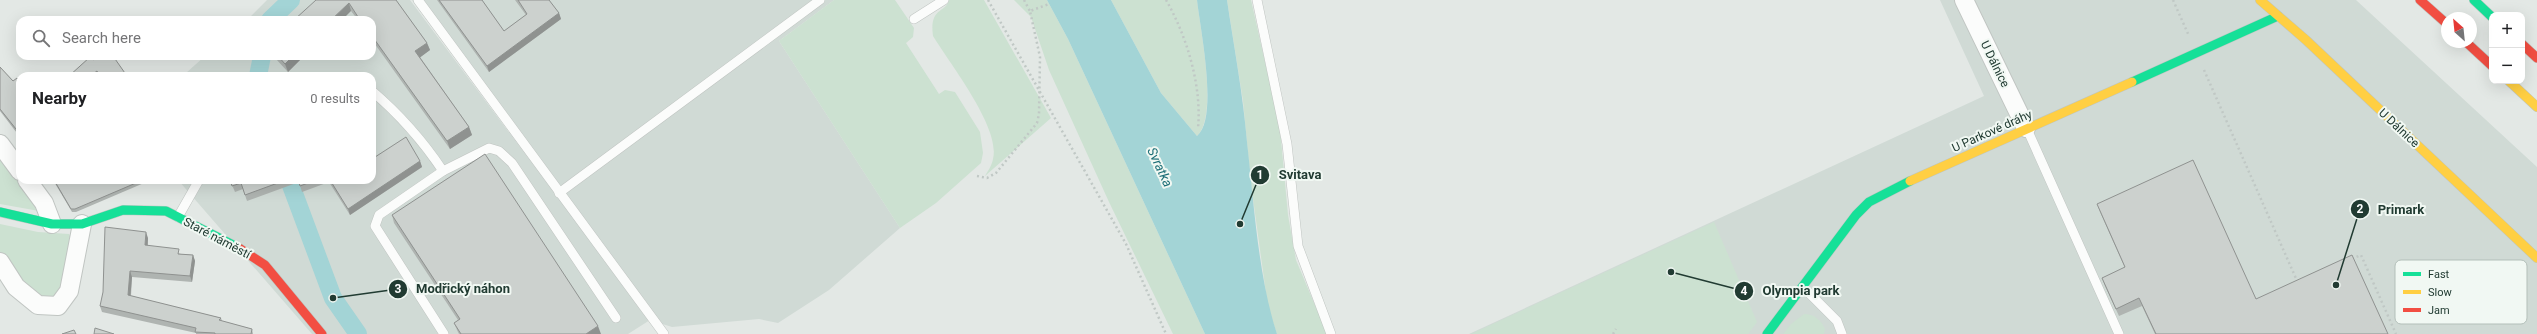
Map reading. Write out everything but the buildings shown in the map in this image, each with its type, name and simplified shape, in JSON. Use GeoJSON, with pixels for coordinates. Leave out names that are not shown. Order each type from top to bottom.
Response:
{"type":"FeatureCollection","features":[{"type":"Feature","properties":{"kind":"main road","name":"U Dálnice"},"geometry":{"type":"LineString","coordinates":[[2260,0],[2537,258]]}},
{"type":"Feature","properties":{"kind":"main road"},"geometry":{"type":"LineString","coordinates":[[2420,0],[2441,19]]}},
{"type":"Feature","properties":{"kind":"main road"},"geometry":{"type":"LineString","coordinates":[[2474,0],[2489,14]]}},
{"type":"Feature","properties":{"kind":"main road","name":"U Parkové dráhy"},"geometry":{"type":"LineString","coordinates":[[1767,334],[1856,215],[1869,202],[1882,194],[2026,128],[2278,16]]}},
{"type":"Feature","properties":{"kind":"main road"},"geometry":{"type":"LineString","coordinates":[[2525,47],[2537,58]]}},
{"type":"Feature","properties":{"kind":"main road"},"geometry":{"type":"LineString","coordinates":[[2472,48],[2489,63]]}},
{"type":"Feature","properties":{"kind":"main road"},"geometry":{"type":"LineString","coordinates":[[2512,84],[2537,107]]}},
{"type":"Feature","properties":{"kind":"main road","name":"Staré náměstí"},"geometry":{"type":"LineString","coordinates":[[0,212],[52,224],[82,224],[123,210],[166,211],[233,244],[265,265],[322,334]]}},
{"type":"Feature","properties":{"kind":"street","name":"U Dálnice"},"geometry":{"type":"LineString","coordinates":[[1964,0],[2026,128]]}},
{"type":"Feature","properties":{"kind":"street"},"geometry":{"type":"LineString","coordinates":[[0,144],[16,166]]}},
{"type":"Feature","properties":{"kind":"street"},"geometry":{"type":"LineString","coordinates":[[30,184],[44,203],[52,224]]}},
{"type":"Feature","properties":{"kind":"street"},"geometry":{"type":"LineString","coordinates":[[0,262],[16,287],[38,305],[58,306],[69,291],[82,224]]}},
{"type":"Feature","properties":{"kind":"lane"},"geometry":{"type":"LineString","coordinates":[[418,0],[558,193],[664,334]]}},
{"type":"Feature","properties":{"kind":"lane"},"geometry":{"type":"LineString","coordinates":[[558,193],[820,0]]}},
{"type":"Feature","properties":{"kind":"lane"},"geometry":{"type":"LineString","coordinates":[[914,19],[944,0]]}},
{"type":"Feature","properties":{"kind":"lane"},"geometry":{"type":"LineString","coordinates":[[1257,0],[1287,144],[1298,246],[1332,334]]}},
{"type":"Feature","properties":{"kind":"lane"},"geometry":{"type":"LineString","coordinates":[[376,94],[395,111],[432,154],[443,171]]}},
{"type":"Feature","properties":{"kind":"lane"},"geometry":{"type":"LineString","coordinates":[[2026,128],[2119,334]]}},
{"type":"Feature","properties":{"kind":"lane"},"geometry":{"type":"LineString","coordinates":[[444,334],[375,226],[379,215],[443,171],[489,148],[499,151],[512,163],[616,318]]}},
{"type":"Feature","properties":{"kind":"lane"},"geometry":{"type":"LineString","coordinates":[[178,217],[197,184]]}},
{"type":"Feature","properties":{"kind":"lane"},"geometry":{"type":"LineString","coordinates":[[1803,286],[1837,321],[1842,334]]}},
{"type":"Feature","properties":{"kind":"path"},"geometry":{"type":"LineString","coordinates":[[988,0],[1126,244],[1166,334]]}},
{"type":"Feature","properties":{"kind":"path"},"geometry":{"type":"LineString","coordinates":[[977,176],[987,178],[996,174],[1032,132],[1040,114],[1040,57],[1030,11],[1024,0]]}},
{"type":"Feature","properties":{"kind":"path"},"geometry":{"type":"LineString","coordinates":[[1166,0],[1174,14],[1189,57],[1200,106],[1198,128]]}},
{"type":"Feature","properties":{"kind":"path"},"geometry":{"type":"LineString","coordinates":[[2173,0],[2246,170],[2298,283]]}},
{"type":"Feature","properties":{"kind":"path"},"geometry":{"type":"LineString","coordinates":[[1030,11],[1049,4]]}},
{"type":"Feature","properties":{"kind":"path"},"geometry":{"type":"LineString","coordinates":[[2347,261],[2361,255],[2396,334]]}},
{"type":"Feature","properties":{"kind":"path"},"geometry":{"type":"LineString","coordinates":[[2291,287],[2305,280]]}},
{"type":"Feature","properties":{"kind":"path"},"geometry":{"type":"LineString","coordinates":[[1613,334],[1616,329]]}},
{"type":"Feature","properties":{"kind":"shaded area"},"geometry":{"type":"Polygon","coordinates":[[[267,0],[410,0],[570,214],[412,0],[834,0],[779,41],[900,228],[829,290],[778,323],[759,319],[672,327],[650,320],[628,334],[312,334],[181,184],[376,184],[376,72],[187,72],[201,60],[376,60],[376,16],[251,16],[267,0]]]}},
{"type":"Feature","properties":{"kind":"shaded area"},"geometry":{"type":"Polygon","coordinates":[[[1940,0],[2356,0],[2537,167],[2537,334],[1469,334],[1984,96],[1940,0]]]}},
{"type":"Feature","properties":{"kind":"green space"},"geometry":{"type":"Polygon","coordinates":[[[834,0],[895,0],[914,28],[913,37],[906,43],[939,94],[945,90],[955,92],[980,132],[983,153],[981,163],[936,203],[900,228],[779,41],[834,0]]]}},
{"type":"Feature","properties":{"kind":"green space"},"geometry":{"type":"Polygon","coordinates":[[[949,0],[984,0],[1051,118],[985,176],[993,159],[993,146],[989,131],[982,114],[962,79],[933,36],[933,20],[938,12],[945,7],[949,0]]]}},
{"type":"Feature","properties":{"kind":"green space"},"geometry":{"type":"Polygon","coordinates":[[[1014,0],[1047,0],[1068,39],[1205,334],[1173,334],[1109,202],[1049,70],[1031,17],[1014,0]]]}},
{"type":"Feature","properties":{"kind":"green space"},"geometry":{"type":"Polygon","coordinates":[[[1111,0],[1197,0],[1206,71],[1207,111],[1203,126],[1197,136],[1161,93],[1111,0]]]}},
{"type":"Feature","properties":{"kind":"green space"},"geometry":{"type":"Polygon","coordinates":[[[1227,0],[1251,0],[1280,129],[1288,215],[1296,260],[1327,334],[1277,334],[1268,308],[1251,184],[1243,101],[1227,0]]]}},
{"type":"Feature","properties":{"kind":"green space"},"geometry":{"type":"Polygon","coordinates":[[[0,152],[16,176],[16,184],[21,184],[39,211],[0,204],[0,152]]]}},
{"type":"Feature","properties":{"kind":"green space"},"geometry":{"type":"Polygon","coordinates":[[[1714,222],[1757,322],[1748,334],[1471,334],[1714,222]]]}},
{"type":"Feature","properties":{"kind":"green space"},"geometry":{"type":"Polygon","coordinates":[[[0,224],[38,232],[69,234],[71,238],[64,288],[53,300],[40,301],[0,256],[0,224]]]}},
{"type":"Feature","properties":{"kind":"green space"},"geometry":{"type":"Polygon","coordinates":[[[1804,314],[1814,316],[1819,320],[1825,329],[1824,334],[1783,334],[1791,324],[1804,314]]]}},
{"type":"Feature","properties":{"kind":"water","name":"Svratka"},"geometry":{"type":"Polygon","coordinates":[[[1047,0],[1111,0],[1161,93],[1197,136],[1203,126],[1207,111],[1207,92],[1204,51],[1197,0],[1227,0],[1243,106],[1261,264],[1265,288],[1277,334],[1205,334],[1068,39],[1047,0]]]}},
{"type":"Feature","properties":{"kind":"waterway"},"geometry":{"type":"LineString","coordinates":[[274,16],[291,0]]}},
{"type":"Feature","properties":{"kind":"waterway"},"geometry":{"type":"LineString","coordinates":[[259,72],[261,60]]}},
{"type":"Feature","properties":{"kind":"waterway"},"geometry":{"type":"LineString","coordinates":[[290,184],[333,298],[358,334]]}},
{"type":"Feature","properties":{"kind":"traffic: fast"},"geometry":{"type":"LineString","coordinates":[[2474,0],[2489,14]]}},
{"type":"Feature","properties":{"kind":"traffic: fast"},"geometry":{"type":"LineString","coordinates":[[2132,82],[2278,16]]}},
{"type":"Feature","properties":{"kind":"traffic: fast"},"geometry":{"type":"LineString","coordinates":[[1767,334],[1856,215],[1869,202],[1910,181]]}},
{"type":"Feature","properties":{"kind":"traffic: fast"},"geometry":{"type":"LineString","coordinates":[[0,212],[52,224],[82,224],[123,210],[166,211],[239,248]]}},
{"type":"Feature","properties":{"kind":"traffic: slow"},"geometry":{"type":"LineString","coordinates":[[2260,0],[2306,40],[2537,258]]}},
{"type":"Feature","properties":{"kind":"traffic: slow"},"geometry":{"type":"LineString","coordinates":[[1910,181],[2132,82]]}},
{"type":"Feature","properties":{"kind":"traffic: slow"},"geometry":{"type":"LineString","coordinates":[[2512,84],[2537,107]]}},
{"type":"Feature","properties":{"kind":"traffic: jam"},"geometry":{"type":"LineString","coordinates":[[2420,0],[2441,19]]}},
{"type":"Feature","properties":{"kind":"traffic: jam"},"geometry":{"type":"LineString","coordinates":[[2525,47],[2537,58]]}},
{"type":"Feature","properties":{"kind":"traffic: jam"},"geometry":{"type":"LineString","coordinates":[[2472,48],[2489,63]]}},
{"type":"Feature","properties":{"kind":"traffic: jam"},"geometry":{"type":"LineString","coordinates":[[239,248],[265,265],[322,334]]}},
{"type":"Feature","properties":{"kind":"place","name":"Svitava"},"geometry":{"type":"Point","coordinates":[1240,224]}},
{"type":"Feature","properties":{"kind":"place","name":"Olympia park"},"geometry":{"type":"Point","coordinates":[1671,272]}},
{"type":"Feature","properties":{"kind":"place","name":"Primark"},"geometry":{"type":"Point","coordinates":[2336,285]}},
{"type":"Feature","properties":{"kind":"place","name":"Modřický náhon"},"geometry":{"type":"Point","coordinates":[333,298]}}]}
